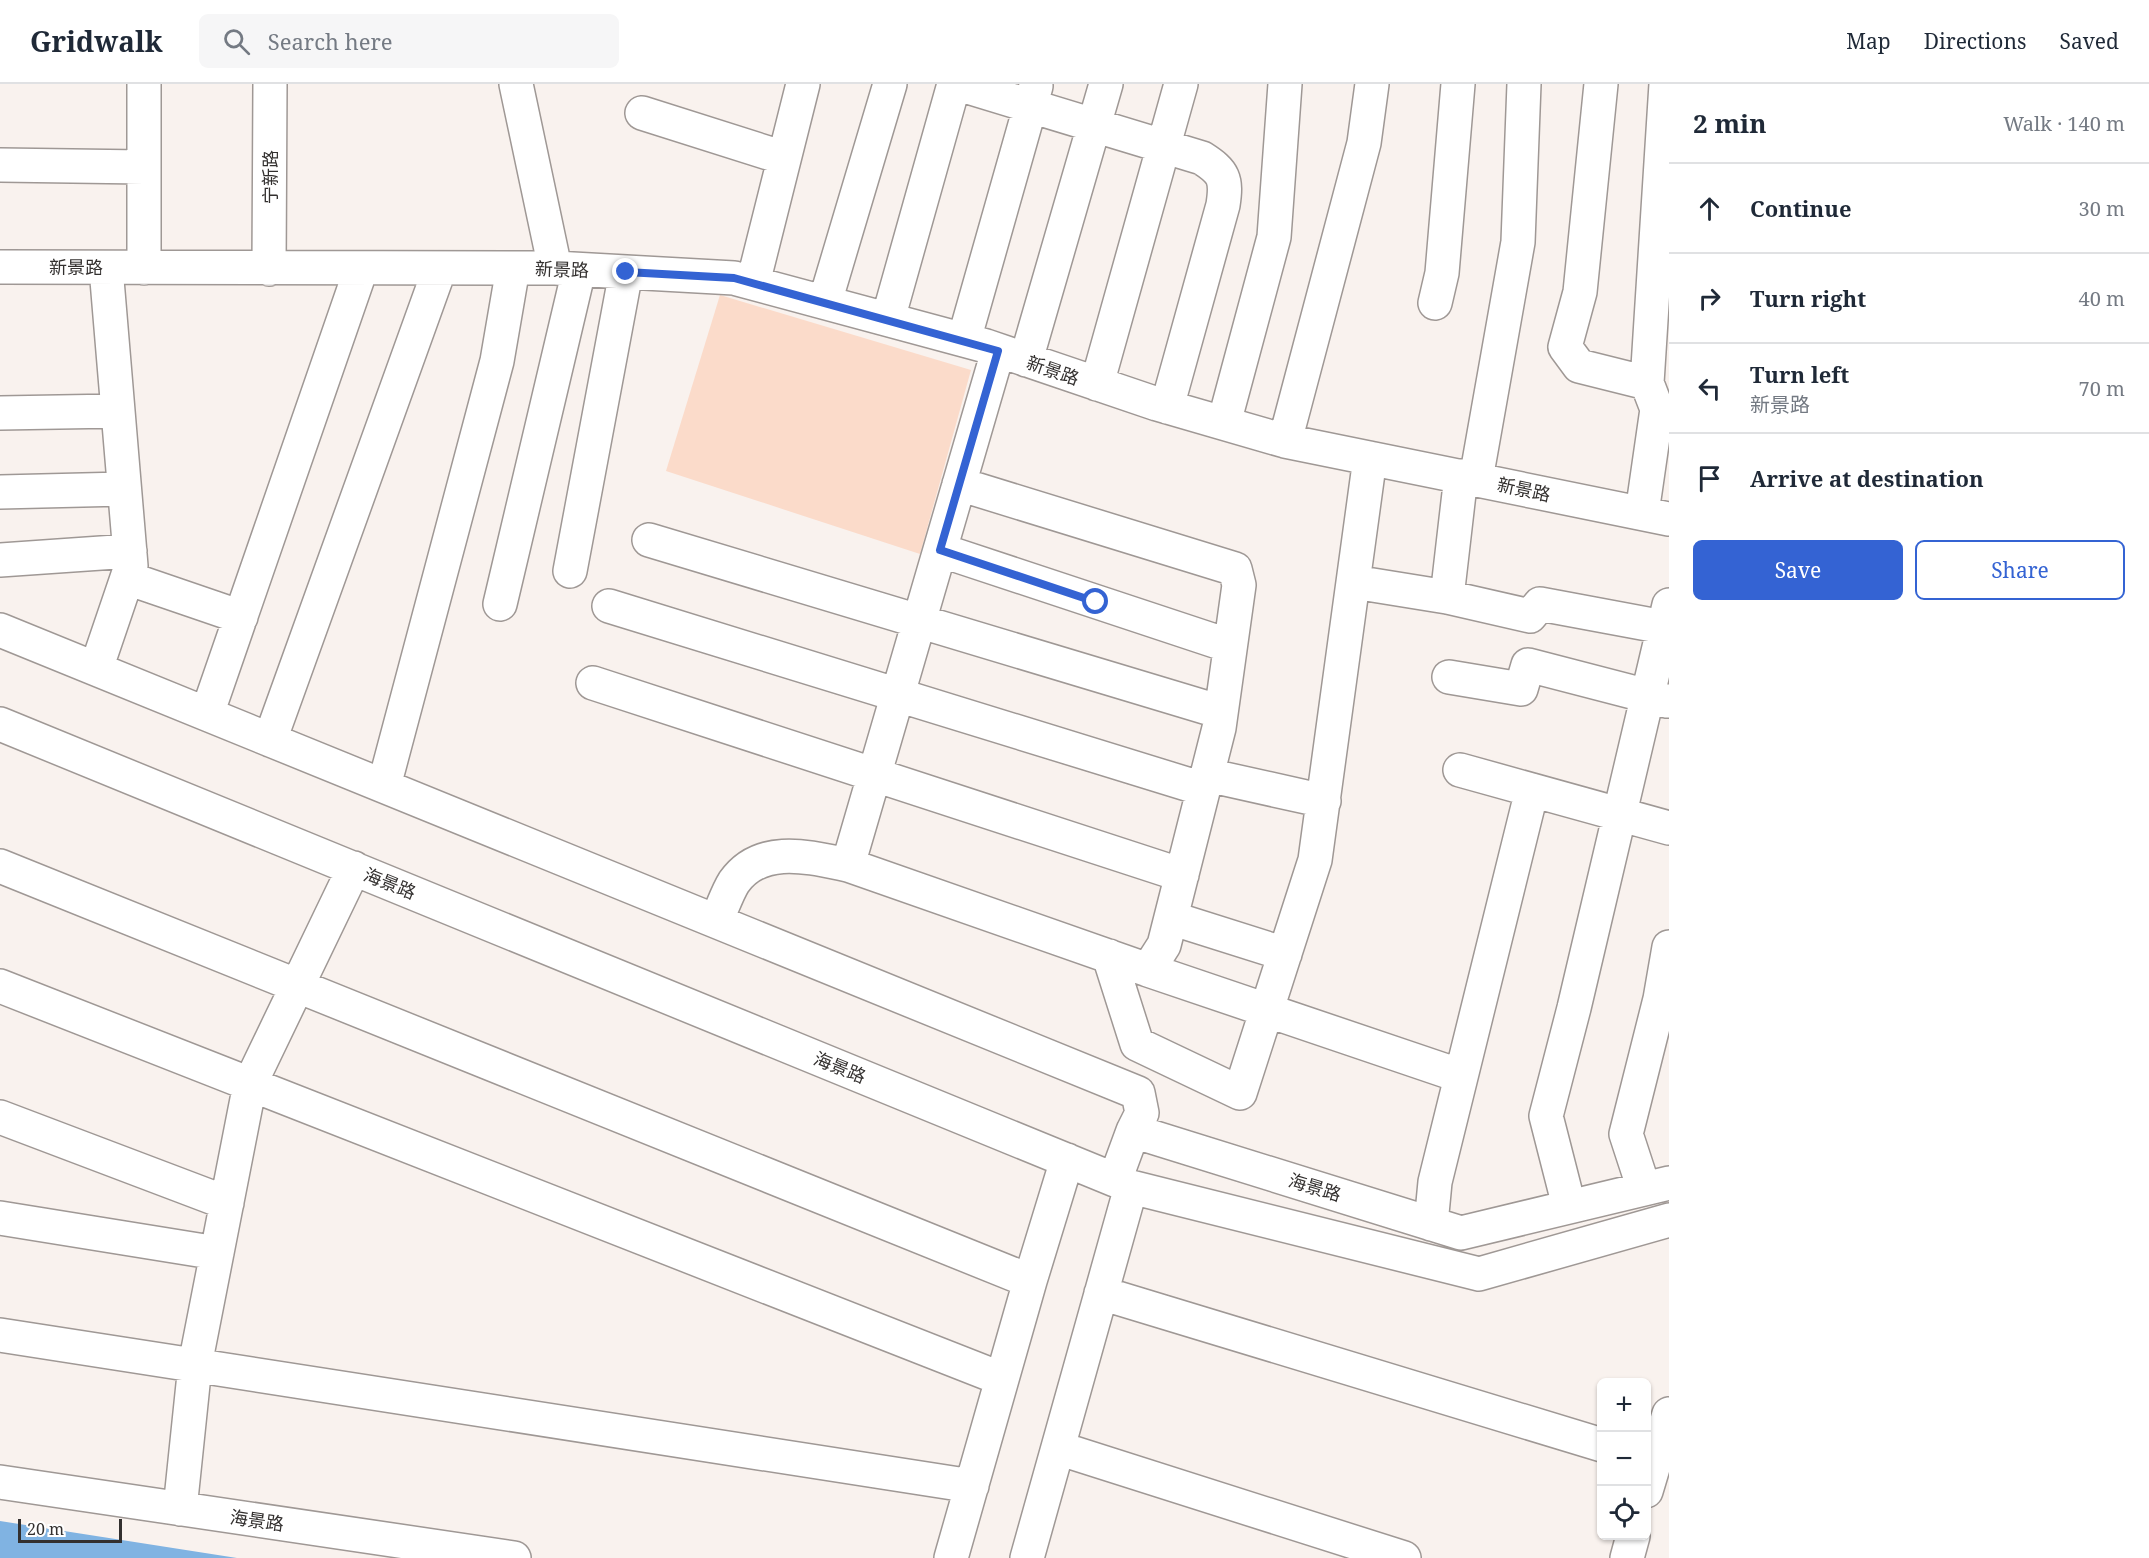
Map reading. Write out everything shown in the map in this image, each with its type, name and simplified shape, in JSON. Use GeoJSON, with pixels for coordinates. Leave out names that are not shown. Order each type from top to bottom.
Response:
{"type":"FeatureCollection","features":[{"type":"Feature","properties":{"kind":"street"},"geometry":{"type":"LineString","coordinates":[[144,84],[144,268]]}},
{"type":"Feature","properties":{"kind":"street","name":"宁新路"},"geometry":{"type":"LineString","coordinates":[[269,269],[270,84]]}},
{"type":"Feature","properties":{"kind":"street"},"geometry":{"type":"LineString","coordinates":[[500,604],[567,269],[516,84]]}},
{"type":"Feature","properties":{"kind":"street"},"geometry":{"type":"LineString","coordinates":[[753,283],[803,84]]}},
{"type":"Feature","properties":{"kind":"street"},"geometry":{"type":"LineString","coordinates":[[825,302],[890,84]]}},
{"type":"Feature","properties":{"kind":"street"},"geometry":{"type":"LineString","coordinates":[[888,319],[956,84],[1033,95],[1094,125],[1202,158],[1219,170],[1226,189],[1167,407]]}},
{"type":"Feature","properties":{"kind":"street"},"geometry":{"type":"LineString","coordinates":[[848,865],[959,484],[1012,356],[1094,125],[1106,84]]}},
{"type":"Feature","properties":{"kind":"street"},"geometry":{"type":"LineString","coordinates":[[1097,384],[1181,84]]}},
{"type":"Feature","properties":{"kind":"street"},"geometry":{"type":"LineString","coordinates":[[1224,423],[1274,237],[1285,84]]}},
{"type":"Feature","properties":{"kind":"street"},"geometry":{"type":"LineString","coordinates":[[1285,441],[1364,142],[1372,84]]}},
{"type":"Feature","properties":{"kind":"street"},"geometry":{"type":"LineString","coordinates":[[1435,303],[1442,273],[1458,84]]}},
{"type":"Feature","properties":{"kind":"street"},"geometry":{"type":"LineString","coordinates":[[1447,597],[1468,478],[1518,242],[1524,84]]}},
{"type":"Feature","properties":{"kind":"street"},"geometry":{"type":"LineString","coordinates":[[1601,84],[1580,292],[1565,347],[1579,366],[1647,383]]}},
{"type":"Feature","properties":{"kind":"street"},"geometry":{"type":"LineString","coordinates":[[1655,516],[1657,409],[1647,383],[1660,334],[1666,84]]}},
{"type":"Feature","properties":{"kind":"street"},"geometry":{"type":"LineString","coordinates":[[964,340],[1033,95]]}},
{"type":"Feature","properties":{"kind":"street"},"geometry":{"type":"LineString","coordinates":[[642,113],[784,158]]}},
{"type":"Feature","properties":{"kind":"street"},"geometry":{"type":"LineString","coordinates":[[0,165],[144,167]]}},
{"type":"Feature","properties":{"kind":"street","name":"新景路"},"geometry":{"type":"LineString","coordinates":[[0,267],[513,268],[734,278],[964,340],[1167,407],[1285,441],[1655,516]]}},
{"type":"Feature","properties":{"kind":"street"},"geometry":{"type":"LineString","coordinates":[[96,669],[129,565],[106,267]]}},
{"type":"Feature","properties":{"kind":"street"},"geometry":{"type":"LineString","coordinates":[[270,740],[440,268]]}},
{"type":"Feature","properties":{"kind":"street"},"geometry":{"type":"LineString","coordinates":[[384,786],[497,361],[513,268]]}},
{"type":"Feature","properties":{"kind":"street"},"geometry":{"type":"LineString","coordinates":[[207,714],[361,269]]}},
{"type":"Feature","properties":{"kind":"street"},"geometry":{"type":"LineString","coordinates":[[570,571],[626,272]]}},
{"type":"Feature","properties":{"kind":"street"},"geometry":{"type":"LineString","coordinates":[[0,413],[118,411]]}},
{"type":"Feature","properties":{"kind":"street"},"geometry":{"type":"LineString","coordinates":[[1109,956],[1137,1044],[1240,1093],[1315,860],[1370,458]]}},
{"type":"Feature","properties":{"kind":"street"},"geometry":{"type":"LineString","coordinates":[[959,484],[1235,568],[1239,585],[1221,712],[1164,945],[1148,970]]}},
{"type":"Feature","properties":{"kind":"street"},"geometry":{"type":"LineString","coordinates":[[0,492],[124,489]]}},
{"type":"Feature","properties":{"kind":"street"},"geometry":{"type":"LineString","coordinates":[[650,540],[1221,712]]}},
{"type":"Feature","properties":{"kind":"street"},"geometry":{"type":"LineString","coordinates":[[940,550],[1230,646]]}},
{"type":"Feature","properties":{"kind":"street"},"geometry":{"type":"LineString","coordinates":[[0,560],[129,565],[240,617]]}},
{"type":"Feature","properties":{"kind":"street"},"geometry":{"type":"LineString","coordinates":[[1354,582],[1447,597],[1530,616],[1540,604],[1667,620],[1658,699],[1619,815],[1575,1008],[1546,1116],[1569,1206]]}},
{"type":"Feature","properties":{"kind":"street"},"geometry":{"type":"LineString","coordinates":[[609,606],[898,695],[1205,782],[1324,801]]}},
{"type":"Feature","properties":{"kind":"street"},"geometry":{"type":"LineString","coordinates":[[0,630],[1138,1093],[1142,1113],[1133,1131],[1101,1293],[1027,1558]]}},
{"type":"Feature","properties":{"kind":"street"},"geometry":{"type":"LineString","coordinates":[[1449,677],[1521,689],[1528,665],[1658,699]]}},
{"type":"Feature","properties":{"kind":"street"},"geometry":{"type":"LineString","coordinates":[[593,683],[1182,875]]}},
{"type":"Feature","properties":{"kind":"street","name":"海景路"},"geometry":{"type":"LineString","coordinates":[[0,724],[1123,1183],[1479,1274],[1669,1221]]}},
{"type":"Feature","properties":{"kind":"street"},"geometry":{"type":"LineString","coordinates":[[1460,770],[1669,828]]}},
{"type":"Feature","properties":{"kind":"street"},"geometry":{"type":"LineString","coordinates":[[1431,1224],[1435,1182],[1532,790]]}},
{"type":"Feature","properties":{"kind":"street"},"geometry":{"type":"LineString","coordinates":[[716,921],[735,881],[763,858],[803,856],[848,865],[1461,1076]]}},
{"type":"Feature","properties":{"kind":"street"},"geometry":{"type":"LineString","coordinates":[[0,866],[1030,1281]]}},
{"type":"Feature","properties":{"kind":"street"},"geometry":{"type":"LineString","coordinates":[[180,1509],[195,1365],[250,1084],[354,868]]}},
{"type":"Feature","properties":{"kind":"street"},"geometry":{"type":"LineString","coordinates":[[1171,918],[1285,954]]}},
{"type":"Feature","properties":{"kind":"street"},"geometry":{"type":"LineString","coordinates":[[1656,1186],[1626,1134],[1660,999],[1669,947]]}},
{"type":"Feature","properties":{"kind":"street"},"geometry":{"type":"LineString","coordinates":[[0,986],[1002,1378]]}},
{"type":"Feature","properties":{"kind":"street"},"geometry":{"type":"LineString","coordinates":[[0,1117],[227,1203]]}},
{"type":"Feature","properties":{"kind":"street","name":"海景路"},"geometry":{"type":"LineString","coordinates":[[1133,1131],[1461,1233],[1656,1186]]}},
{"type":"Feature","properties":{"kind":"street"},"geometry":{"type":"LineString","coordinates":[[951,1558],[1067,1160]]}},
{"type":"Feature","properties":{"kind":"street"},"geometry":{"type":"LineString","coordinates":[[0,1218],[217,1253]]}},
{"type":"Feature","properties":{"kind":"street"},"geometry":{"type":"LineString","coordinates":[[1101,1293],[1597,1443]]}},
{"type":"Feature","properties":{"kind":"street"},"geometry":{"type":"LineString","coordinates":[[0,1335],[972,1486]]}},
{"type":"Feature","properties":{"kind":"street"},"geometry":{"type":"LineString","coordinates":[[1651,1464],[1669,1414]]}},
{"type":"Feature","properties":{"kind":"street"},"geometry":{"type":"LineString","coordinates":[[1058,1448],[1404,1558]]}},
{"type":"Feature","properties":{"kind":"street","name":"海景路"},"geometry":{"type":"LineString","coordinates":[[0,1482],[514,1558]]}},
{"type":"Feature","properties":{"kind":"street"},"geometry":{"type":"LineString","coordinates":[[1651,1497],[1669,1503]]}},
{"type":"Feature","properties":{"kind":"street"},"geometry":{"type":"LineString","coordinates":[[1627,1558],[1632,1540]]}},
{"type":"Feature","properties":{"kind":"shaded area"},"geometry":{"type":"Polygon","coordinates":[[[720,295],[971,370],[920,554],[666,471],[720,295]]]}},
{"type":"Feature","properties":{"kind":"water"},"geometry":{"type":"Polygon","coordinates":[[[0,1521],[237,1558],[0,1558],[0,1521]]]}},
{"type":"Feature","properties":{"kind":"route"},"geometry":{"type":"LineString","coordinates":[[626,272],[734,278],[998,351],[940,550],[1096,602]]}}]}
